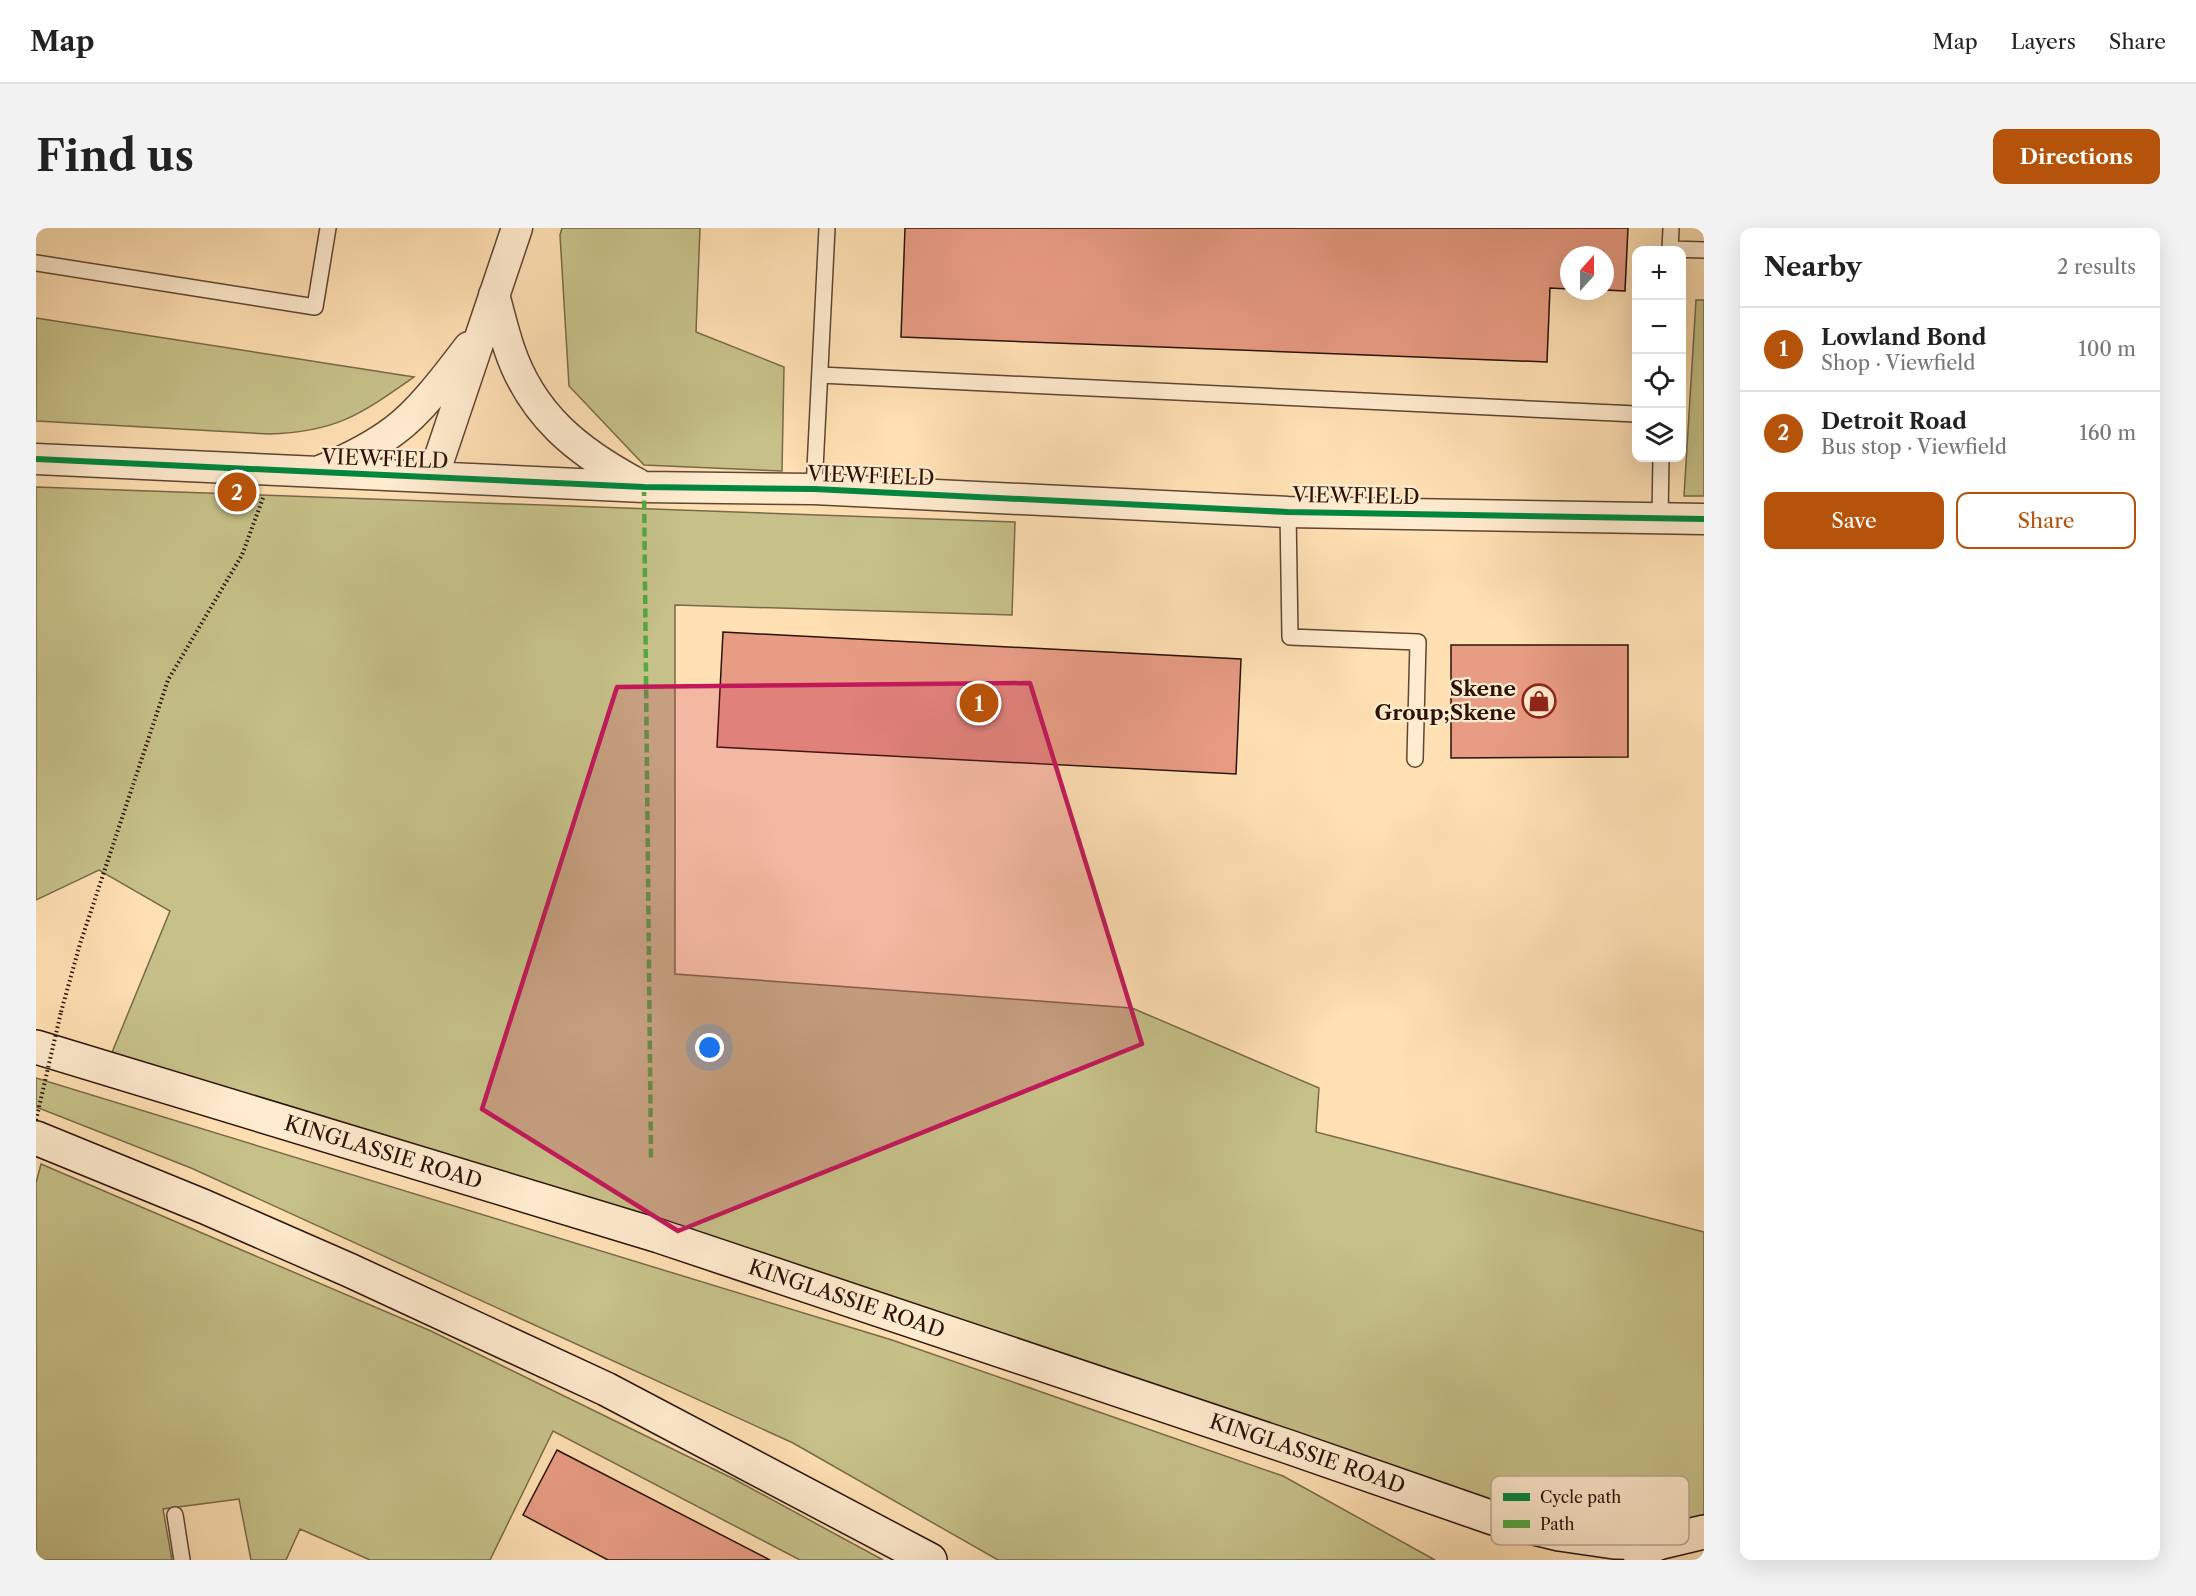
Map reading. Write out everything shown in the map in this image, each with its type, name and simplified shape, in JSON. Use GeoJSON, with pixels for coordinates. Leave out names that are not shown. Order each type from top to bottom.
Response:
{"type":"FeatureCollection","features":[{"type":"Feature","properties":{"kind":"main road","name":"KINGLASSIE ROAD"},"geometry":{"type":"LineString","coordinates":[[36,1047],[659,1236],[1289,1447],[1491,1517]]}},
{"type":"Feature","properties":{"kind":"main road"},"geometry":{"type":"LineString","coordinates":[[36,1138],[205,1207],[349,1270],[606,1389],[930,1560]]}},
{"type":"Feature","properties":{"kind":"main road"},"geometry":{"type":"LineString","coordinates":[[1689,1536],[1704,1532]]}},
{"type":"Feature","properties":{"kind":"main road"},"geometry":{"type":"LineString","coordinates":[[1621,1560],[1654,1545]]}},
{"type":"Feature","properties":{"kind":"street"},"geometry":{"type":"LineString","coordinates":[[433,477],[517,228]]}},
{"type":"Feature","properties":{"kind":"street"},"geometry":{"type":"LineString","coordinates":[[494,295],[509,349],[529,392],[542,411],[559,431],[581,449],[608,468],[644,487]]}},
{"type":"Feature","properties":{"kind":"street"},"geometry":{"type":"LineString","coordinates":[[317,473],[363,452],[397,429],[452,370],[484,326]]}},
{"type":"Feature","properties":{"kind":"street","name":"VIEWFIELD"},"geometry":{"type":"LineString","coordinates":[[36,459],[644,487],[814,489],[1288,512],[1704,519]]}},
{"type":"Feature","properties":{"kind":"lane"},"geometry":{"type":"LineString","coordinates":[[36,263],[315,307],[328,228]]}},
{"type":"Feature","properties":{"kind":"lane"},"geometry":{"type":"LineString","coordinates":[[814,489],[827,228]]}},
{"type":"Feature","properties":{"kind":"lane"},"geometry":{"type":"LineString","coordinates":[[1670,246],[1671,228]]}},
{"type":"Feature","properties":{"kind":"lane"},"geometry":{"type":"LineString","coordinates":[[1686,250],[1704,250]]}},
{"type":"Feature","properties":{"kind":"lane"},"geometry":{"type":"LineString","coordinates":[[820,375],[1632,414]]}},
{"type":"Feature","properties":{"kind":"lane"},"geometry":{"type":"LineString","coordinates":[[1660,517],[1662,462]]}},
{"type":"Feature","properties":{"kind":"lane"},"geometry":{"type":"LineString","coordinates":[[1288,512],[1290,637],[1418,642],[1415,759]]}},
{"type":"Feature","properties":{"kind":"lane"},"geometry":{"type":"LineString","coordinates":[[174,1515],[182,1560]]}},
{"type":"Feature","properties":{"kind":"path"},"geometry":{"type":"LineString","coordinates":[[36,1120],[80,944],[168,681],[242,555],[262,505],[267,471]]}},
{"type":"Feature","properties":{"kind":"highlighted area"},"geometry":{"type":"Polygon","coordinates":[[[1030,683],[1142,1044],[678,1231],[482,1109],[617,687],[1030,683]]]}},
{"type":"Feature","properties":{"kind":"shaded area"},"geometry":{"type":"Polygon","coordinates":[[[562,228],[700,228],[696,332],[784,367],[782,471],[644,465],[569,386],[560,235],[562,228]]]}},
{"type":"Feature","properties":{"kind":"shaded area"},"geometry":{"type":"Polygon","coordinates":[[[1696,300],[1704,300],[1704,496],[1684,496],[1696,300]]]}},
{"type":"Feature","properties":{"kind":"shaded area"},"geometry":{"type":"Polygon","coordinates":[[[36,318],[414,377],[347,419],[331,425],[293,432],[269,434],[36,421],[36,318]]]}},
{"type":"Feature","properties":{"kind":"shaded area"},"geometry":{"type":"Polygon","coordinates":[[[36,487],[1015,522],[1012,615],[675,605],[675,974],[1132,1008],[1319,1088],[1316,1132],[1704,1232],[1704,1532],[1689,1534],[1689,1476],[1491,1476],[1491,1503],[106,1067],[170,911],[99,870],[36,900],[36,487]]]}},
{"type":"Feature","properties":{"kind":"shaded area"},"geometry":{"type":"Polygon","coordinates":[[[36,1078],[892,1340],[1283,1476],[1435,1560],[998,1560],[793,1443],[191,1168],[36,1107],[36,1078]]]}},
{"type":"Feature","properties":{"kind":"shaded area"},"geometry":{"type":"Polygon","coordinates":[[[41,1164],[431,1331],[734,1479],[883,1560],[800,1560],[553,1431],[490,1560],[370,1560],[300,1529],[286,1560],[251,1560],[239,1499],[163,1509],[172,1560],[36,1560],[36,1183],[41,1164]]]}},
{"type":"Feature","properties":{"kind":"building"},"geometry":{"type":"Polygon","coordinates":[[[905,228],[1628,228],[1625,291],[1614,290],[1614,246],[1560,246],[1560,289],[1550,288],[1547,362],[901,337],[905,228]]]}},
{"type":"Feature","properties":{"kind":"building"},"geometry":{"type":"Polygon","coordinates":[[[723,632],[1241,659],[1236,774],[717,747],[723,632]]]}},
{"type":"Feature","properties":{"kind":"building","name":"Skene Group;Skene"},"geometry":{"type":"Polygon","coordinates":[[[1451,645],[1628,645],[1628,757],[1451,758],[1451,645]]]}},
{"type":"Feature","properties":{"kind":"building"},"geometry":{"type":"Polygon","coordinates":[[[557,1450],[770,1560],[608,1560],[523,1515],[557,1450]]]}},
{"type":"Feature","properties":{"kind":"marked path"},"geometry":{"type":"LineString","coordinates":[[644,487],[651,1158]]}},
{"type":"Feature","properties":{"kind":"cycle path"},"geometry":{"type":"LineString","coordinates":[[36,459],[644,487],[814,489],[1288,512],[1704,519]]}},
{"type":"Feature","properties":{"kind":"place","name":"Detroit Road"},"geometry":{"type":"Point","coordinates":[237,492]}},
{"type":"Feature","properties":{"kind":"place","name":"Skene Group;Skene"},"geometry":{"type":"Point","coordinates":[1539,701]}},
{"type":"Feature","properties":{"kind":"place","name":"Lowland Bond"},"geometry":{"type":"Point","coordinates":[979,703]}}]}
